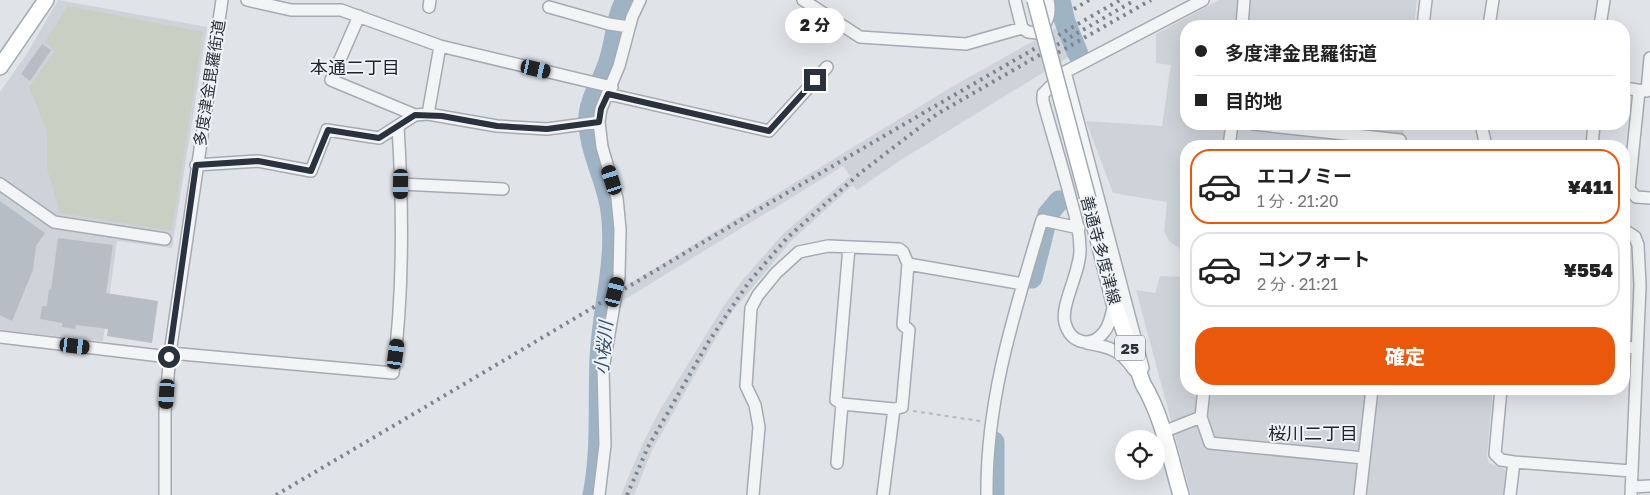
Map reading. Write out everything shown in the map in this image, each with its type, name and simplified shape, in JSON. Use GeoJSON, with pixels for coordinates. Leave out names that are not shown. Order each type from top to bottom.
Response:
{"type":"FeatureCollection","features":[{"type":"Feature","properties":{"kind":"main road"},"geometry":{"type":"LineString","coordinates":[[0,67],[46,0]]}},
{"type":"Feature","properties":{"kind":"main road","name":"善通寺多度津線"},"geometry":{"type":"LineString","coordinates":[[1044,0],[1088,199],[1114,304],[1162,430]]}},
{"type":"Feature","properties":{"kind":"main road","name":"善通寺多度津線"},"geometry":{"type":"LineString","coordinates":[[1165,439],[1181,495]]}},
{"type":"Feature","properties":{"kind":"street","name":"多度津金毘羅街道"},"geometry":{"type":"LineString","coordinates":[[165,495],[166,412],[170,355],[196,165],[222,0]]}},
{"type":"Feature","properties":{"kind":"street"},"geometry":{"type":"LineString","coordinates":[[247,0],[292,10],[341,10],[440,46],[605,87],[769,131],[827,67]]}},
{"type":"Feature","properties":{"kind":"street"},"geometry":{"type":"LineString","coordinates":[[359,16],[331,80],[415,115],[428,114],[497,126],[547,129],[593,122],[601,109],[605,87],[626,27],[640,0]]}},
{"type":"Feature","properties":{"kind":"street"},"geometry":{"type":"LineString","coordinates":[[803,0],[860,37],[966,44],[1022,28]]}},
{"type":"Feature","properties":{"kind":"street"},"geometry":{"type":"LineString","coordinates":[[1015,0],[1022,28],[1028,32],[1037,32],[1044,27],[1050,11],[1044,0]]}},
{"type":"Feature","properties":{"kind":"street"},"geometry":{"type":"LineString","coordinates":[[1146,390],[1126,358],[1118,351],[1109,346],[1076,340],[1067,330],[1064,321],[1065,306],[1075,279],[1081,250],[1078,228],[1042,101],[1043,94],[1065,72],[1203,0]]}},
{"type":"Feature","properties":{"kind":"street"},"geometry":{"type":"LineString","coordinates":[[1242,20],[1244,0]]}},
{"type":"Feature","properties":{"kind":"street"},"geometry":{"type":"LineString","coordinates":[[1424,20],[1426,0]]}},
{"type":"Feature","properties":{"kind":"street"},"geometry":{"type":"LineString","coordinates":[[1490,20],[1493,0]]}},
{"type":"Feature","properties":{"kind":"street"},"geometry":{"type":"LineString","coordinates":[[1601,20],[1604,0]]}},
{"type":"Feature","properties":{"kind":"street"},"geometry":{"type":"LineString","coordinates":[[549,7],[626,27]]}},
{"type":"Feature","properties":{"kind":"street"},"geometry":{"type":"LineString","coordinates":[[428,114],[440,46]]}},
{"type":"Feature","properties":{"kind":"street"},"geometry":{"type":"LineString","coordinates":[[1630,183],[1650,58]]}},
{"type":"Feature","properties":{"kind":"street"},"geometry":{"type":"LineString","coordinates":[[1065,72],[1132,317],[1146,390]]}},
{"type":"Feature","properties":{"kind":"street"},"geometry":{"type":"LineString","coordinates":[[1630,89],[1645,91]]}},
{"type":"Feature","properties":{"kind":"street"},"geometry":{"type":"LineString","coordinates":[[196,165],[258,161],[311,171],[328,130],[379,138],[415,115]]}},
{"type":"Feature","properties":{"kind":"street"},"geometry":{"type":"LineString","coordinates":[[593,122],[617,198],[620,229],[619,276],[603,369],[605,445],[599,495]]}},
{"type":"Feature","properties":{"kind":"street"},"geometry":{"type":"LineString","coordinates":[[0,337],[170,355],[393,373],[398,336],[401,184],[398,126]]}},
{"type":"Feature","properties":{"kind":"street"},"geometry":{"type":"LineString","coordinates":[[1308,130],[1400,140]]}},
{"type":"Feature","properties":{"kind":"street"},"geometry":{"type":"LineString","coordinates":[[0,184],[54,222],[165,239]]}},
{"type":"Feature","properties":{"kind":"street"},"geometry":{"type":"LineString","coordinates":[[401,184],[504,189]]}},
{"type":"Feature","properties":{"kind":"street"},"geometry":{"type":"LineString","coordinates":[[1630,190],[1636,197],[1650,198]]}},
{"type":"Feature","properties":{"kind":"street"},"geometry":{"type":"LineString","coordinates":[[987,495],[987,461],[991,423],[1005,343],[1042,220],[1078,228]]}},
{"type":"Feature","properties":{"kind":"street"},"geometry":{"type":"LineString","coordinates":[[1630,234],[1635,238],[1638,245],[1645,285],[1637,348],[1631,491],[1650,486]]}},
{"type":"Feature","properties":{"kind":"street"},"geometry":{"type":"LineString","coordinates":[[752,495],[759,427],[755,405],[746,386],[751,308],[776,273],[799,252],[828,246],[899,249],[903,252],[908,264],[903,325],[909,330],[883,495]]}},
{"type":"Feature","properties":{"kind":"street"},"geometry":{"type":"LineString","coordinates":[[849,247],[836,400],[842,404],[898,408]]}},
{"type":"Feature","properties":{"kind":"street"},"geometry":{"type":"LineString","coordinates":[[908,264],[1023,284]]}},
{"type":"Feature","properties":{"kind":"street"},"geometry":{"type":"LineString","coordinates":[[1086,343],[1096,340],[1105,332],[1114,304]]}},
{"type":"Feature","properties":{"kind":"street"},"geometry":{"type":"LineString","coordinates":[[1630,347],[1637,348]]}},
{"type":"Feature","properties":{"kind":"street"},"geometry":{"type":"LineString","coordinates":[[1203,395],[1201,417],[1210,443],[1364,458]]}},
{"type":"Feature","properties":{"kind":"street"},"geometry":{"type":"LineString","coordinates":[[1360,495],[1371,395]]}},
{"type":"Feature","properties":{"kind":"street"},"geometry":{"type":"LineString","coordinates":[[1500,395],[1495,454],[1501,460],[1631,471]]}},
{"type":"Feature","properties":{"kind":"street"},"geometry":{"type":"LineString","coordinates":[[837,463],[842,404]]}},
{"type":"Feature","properties":{"kind":"street"},"geometry":{"type":"LineString","coordinates":[[1165,431],[1201,417]]}},
{"type":"Feature","properties":{"kind":"street"},"geometry":{"type":"LineString","coordinates":[[1510,495],[1514,462]]}},
{"type":"Feature","properties":{"kind":"path"},"geometry":{"type":"LineString","coordinates":[[898,408],[991,423]]}},
{"type":"Feature","properties":{"kind":"shaded area"},"geometry":{"type":"Polygon","coordinates":[[[58,0],[207,27],[172,248],[117,241],[103,341],[0,330],[0,92],[28,52],[58,0]]]}},
{"type":"Feature","properties":{"kind":"shaded area"},"geometry":{"type":"Polygon","coordinates":[[[1219,0],[1417,0],[1415,20],[1182,20],[1219,0]]]}},
{"type":"Feature","properties":{"kind":"shaded area"},"geometry":{"type":"Polygon","coordinates":[[[1180,21],[1180,130],[1403,130],[1403,140],[1180,140],[1180,254],[1179,248],[1170,242],[1164,231],[1167,202],[1113,193],[1086,121],[1162,126],[1171,65],[1156,63],[1156,34],[1180,21]]]}},
{"type":"Feature","properties":{"kind":"shaded area"},"geometry":{"type":"Polygon","coordinates":[[[1064,24],[1075,53],[904,158],[857,190],[853,185],[791,241],[732,312],[652,450],[634,495],[621,495],[642,445],[661,408],[723,307],[744,278],[783,234],[850,176],[843,166],[604,312],[606,298],[950,88],[1064,24]]]}},
{"type":"Feature","properties":{"kind":"shaded area"},"geometry":{"type":"Polygon","coordinates":[[[1160,276],[1180,277],[1180,395],[1492,395],[1487,456],[1489,463],[1509,471],[1507,495],[1191,495],[1136,290],[1155,293],[1160,276]]]}},
{"type":"Feature","properties":{"kind":"green space"},"geometry":{"type":"Polygon","coordinates":[[[68,6],[203,32],[172,231],[60,213],[47,168],[47,131],[29,87],[55,51],[45,42],[68,6]]]}},
{"type":"Feature","properties":{"kind":"building"},"geometry":{"type":"Polygon","coordinates":[[[42,44],[51,50],[30,81],[21,74],[42,44]]]}},
{"type":"Feature","properties":{"kind":"building"},"geometry":{"type":"Polygon","coordinates":[[[0,201],[45,233],[36,246],[33,270],[12,321],[0,315],[0,201]]]}},
{"type":"Feature","properties":{"kind":"building"},"geometry":{"type":"Polygon","coordinates":[[[58,238],[113,245],[106,293],[158,301],[152,343],[107,336],[108,329],[76,325],[75,329],[62,327],[62,323],[40,319],[42,306],[47,306],[49,289],[51,290],[58,238]]]}},
{"type":"Feature","properties":{"kind":"waterway","name":"小桜川"},"geometry":{"type":"LineString","coordinates":[[593,495],[599,444],[601,340],[611,267],[613,230],[609,199],[591,139],[589,115],[592,100],[608,65],[618,21],[626,0]]}},
{"type":"Feature","properties":{"kind":"waterway"},"geometry":{"type":"LineString","coordinates":[[1060,0],[1065,22],[1078,54]]}},
{"type":"Feature","properties":{"kind":"waterway"},"geometry":{"type":"LineString","coordinates":[[1032,278],[1048,214],[1059,201]]}},
{"type":"Feature","properties":{"kind":"waterway"},"geometry":{"type":"LineString","coordinates":[[994,442],[994,495]]}},
{"type":"Feature","properties":{"kind":"railway"},"geometry":{"type":"LineString","coordinates":[[1074,9],[1089,0]]}},
{"type":"Feature","properties":{"kind":"railway"},"geometry":{"type":"LineString","coordinates":[[276,495],[802,184],[1120,0]]}},
{"type":"Feature","properties":{"kind":"railway"},"geometry":{"type":"LineString","coordinates":[[627,495],[648,447],[709,341],[749,282],[787,238],[859,174],[937,114],[1135,0]]}},
{"type":"Feature","properties":{"kind":"railway"},"geometry":{"type":"LineString","coordinates":[[1045,60],[1151,0]]}},
{"type":"Feature","properties":{"kind":"district","name":"本通二丁目"},"geometry":{"type":"Point","coordinates":[355,67]}},
{"type":"Feature","properties":{"kind":"district","name":"桜川二丁目"},"geometry":{"type":"Point","coordinates":[1313,433]}},
{"type":"Feature","properties":{"kind":"route"},"geometry":{"type":"LineString","coordinates":[[169,357],[196,165],[258,161],[311,171],[328,130],[379,138],[415,115],[428,114],[497,126],[547,129],[580,123],[599,122],[601,109],[608,94],[769,131],[815,80]]}}]}
